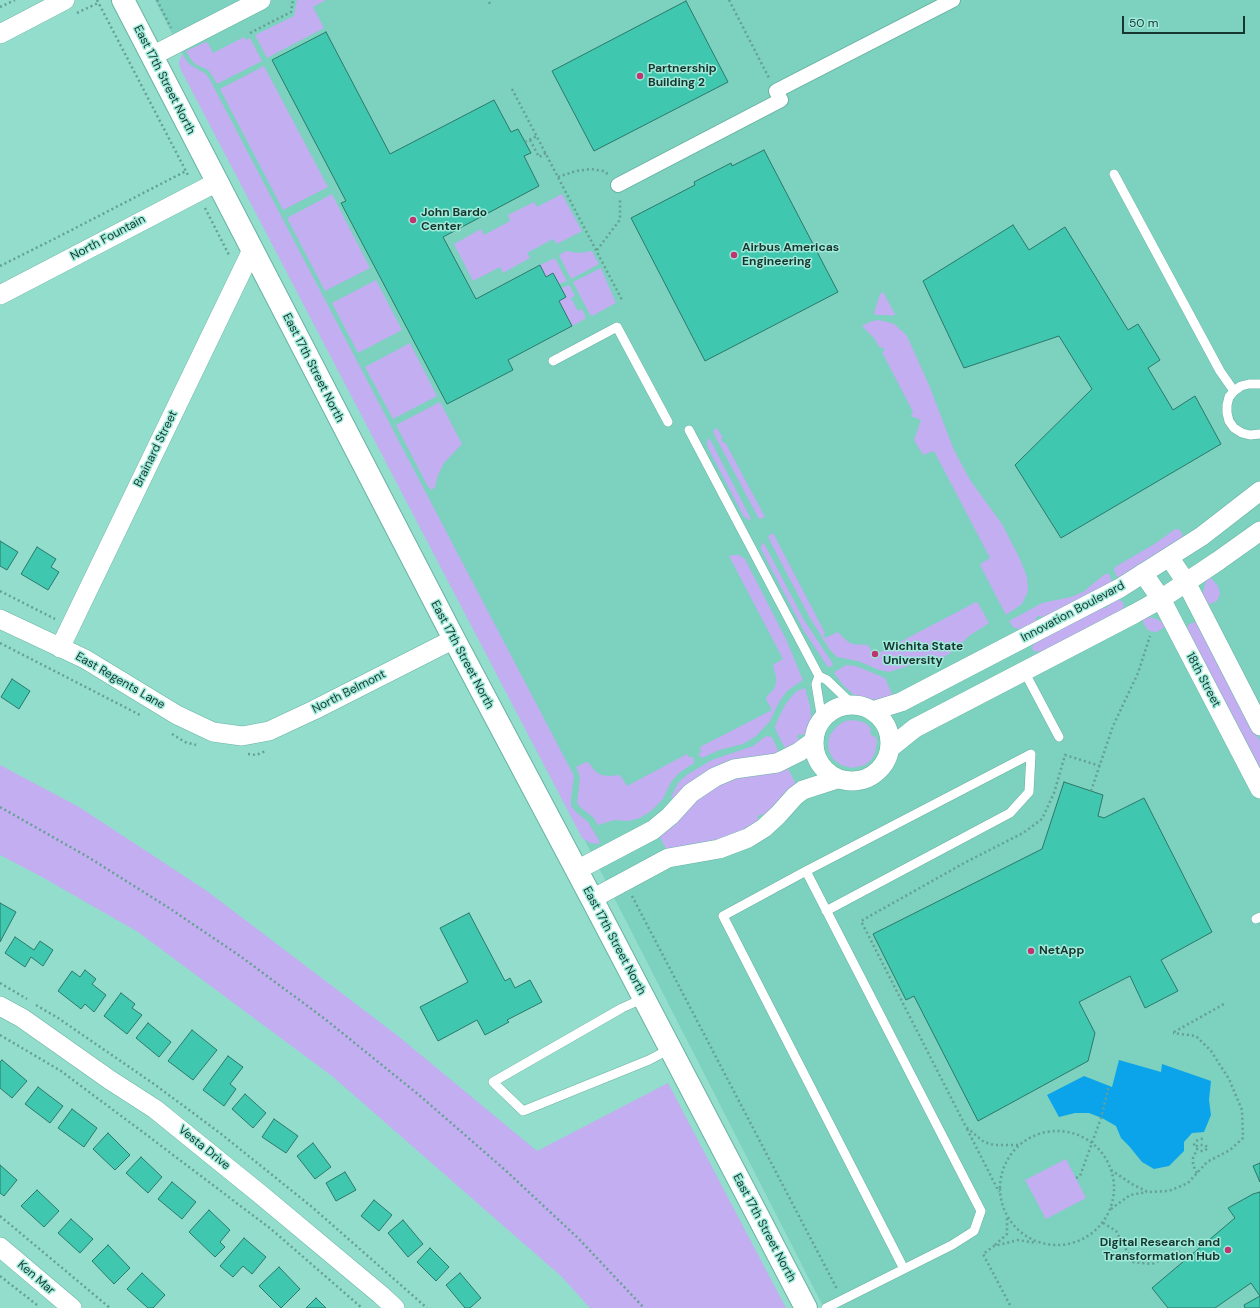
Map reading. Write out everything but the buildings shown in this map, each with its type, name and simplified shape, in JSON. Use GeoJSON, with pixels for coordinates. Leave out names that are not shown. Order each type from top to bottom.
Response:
{"type":"FeatureCollection","features":[{"type":"Feature","properties":{"kind":"street"},"geometry":{"type":"LineString","coordinates":[[0,34],[65,0]]}},
{"type":"Feature","properties":{"kind":"street","name":"East 17th Street North"},"geometry":{"type":"LineString","coordinates":[[123,0],[454,639],[577,870],[806,1308]]}},
{"type":"Feature","properties":{"kind":"street"},"geometry":{"type":"LineString","coordinates":[[152,56],[261,0]]}},
{"type":"Feature","properties":{"kind":"street"},"geometry":{"type":"LineString","coordinates":[[618,185],[781,100],[776,91],[953,0]]}},
{"type":"Feature","properties":{"kind":"street","name":"North Fountain"},"geometry":{"type":"LineString","coordinates":[[0,295],[217,182]]}},
{"type":"Feature","properties":{"kind":"street","name":"Brainard Street"},"geometry":{"type":"LineString","coordinates":[[60,648],[252,250]]}},
{"type":"Feature","properties":{"kind":"street","name":"Innovation Boulevard"},"geometry":{"type":"LineString","coordinates":[[872,710],[901,702],[1120,588],[1202,536],[1260,491]]}},
{"type":"Feature","properties":{"kind":"street"},"geometry":{"type":"LineString","coordinates":[[890,748],[916,728],[1161,599],[1260,531]]}},
{"type":"Feature","properties":{"kind":"street"},"geometry":{"type":"LineString","coordinates":[[1169,557],[1186,582],[1260,726]]}},
{"type":"Feature","properties":{"kind":"street","name":"18th Street"},"geometry":{"type":"LineString","coordinates":[[1143,573],[1161,599],[1260,789]]}},
{"type":"Feature","properties":{"kind":"street","name":"East Regents Lane"},"geometry":{"type":"LineString","coordinates":[[0,619],[85,659],[177,715],[242,745]]}},
{"type":"Feature","properties":{"kind":"street","name":"North Belmont"},"geometry":{"type":"LineString","coordinates":[[242,745],[454,639]]}},
{"type":"Feature","properties":{"kind":"street"},"geometry":{"type":"LineString","coordinates":[[853,705],[863,706],[872,710],[881,718],[887,727],[890,738],[890,748],[887,760],[880,770],[871,777],[860,781],[848,782],[837,779],[822,767],[815,750],[814,741],[818,726],[828,713],[836,709],[853,705]]}},
{"type":"Feature","properties":{"kind":"street"},"geometry":{"type":"LineString","coordinates":[[577,870],[653,830],[670,816],[691,793],[715,777],[734,769],[776,763],[799,752],[814,741]]}},
{"type":"Feature","properties":{"kind":"street"},"geometry":{"type":"LineString","coordinates":[[592,899],[668,858],[719,849],[748,838],[764,828],[795,796],[803,790],[837,779]]}},
{"type":"Feature","properties":{"kind":"street","name":"Vesta Drive"},"geometry":{"type":"LineString","coordinates":[[0,1006],[22,1018],[110,1080],[155,1109],[260,1194],[395,1308]]}},
{"type":"Feature","properties":{"kind":"street","name":"Ken Mar"},"geometry":{"type":"LineString","coordinates":[[0,1247],[66,1306]]}},
{"type":"Feature","properties":{"kind":"lane"},"geometry":{"type":"LineString","coordinates":[[1114,174],[1220,371],[1234,391]]}},
{"type":"Feature","properties":{"kind":"lane"},"geometry":{"type":"LineString","coordinates":[[553,361],[617,327],[668,422]]}},
{"type":"Feature","properties":{"kind":"lane"},"geometry":{"type":"LineString","coordinates":[[1260,384],[1241,386],[1234,391],[1227,405],[1227,413],[1234,428],[1242,433],[1250,435],[1260,434]]}},
{"type":"Feature","properties":{"kind":"lane"},"geometry":{"type":"LineString","coordinates":[[689,430],[819,676],[827,680],[853,705]]}},
{"type":"Feature","properties":{"kind":"lane"},"geometry":{"type":"LineString","coordinates":[[1024,671],[1059,737]]}},
{"type":"Feature","properties":{"kind":"lane"},"geometry":{"type":"LineString","coordinates":[[819,676],[816,684],[822,720]]}},
{"type":"Feature","properties":{"kind":"lane"},"geometry":{"type":"LineString","coordinates":[[826,911],[1010,814],[1029,792],[1031,754],[723,916],[904,1269]]}},
{"type":"Feature","properties":{"kind":"lane"},"geometry":{"type":"LineString","coordinates":[[806,871],[981,1211],[974,1231],[952,1245],[826,1308]]}},
{"type":"Feature","properties":{"kind":"lane"},"geometry":{"type":"LineString","coordinates":[[644,998],[622,1008],[493,1082],[523,1111],[649,1060],[670,1049]]}},
{"type":"Feature","properties":{"kind":"path"},"geometry":{"type":"LineString","coordinates":[[0,7],[15,0]]}},
{"type":"Feature","properties":{"kind":"path"},"geometry":{"type":"LineString","coordinates":[[97,0],[190,178]]}},
{"type":"Feature","properties":{"kind":"path"},"geometry":{"type":"LineString","coordinates":[[157,0],[178,42]]}},
{"type":"Feature","properties":{"kind":"path"},"geometry":{"type":"LineString","coordinates":[[250,33],[291,12],[293,0]]}},
{"type":"Feature","properties":{"kind":"path"},"geometry":{"type":"LineString","coordinates":[[729,0],[776,91]]}},
{"type":"Feature","properties":{"kind":"path"},"geometry":{"type":"LineString","coordinates":[[489,2],[491,6]]}},
{"type":"Feature","properties":{"kind":"path"},"geometry":{"type":"LineString","coordinates":[[512,89],[622,300]]}},
{"type":"Feature","properties":{"kind":"path"},"geometry":{"type":"LineString","coordinates":[[525,142],[537,136]]}},
{"type":"Feature","properties":{"kind":"path"},"geometry":{"type":"LineString","coordinates":[[530,140],[539,157],[546,153]]}},
{"type":"Feature","properties":{"kind":"path"},"geometry":{"type":"LineString","coordinates":[[558,177],[576,171],[590,169],[604,171],[618,185],[621,206],[620,217],[616,226],[597,250]]}},
{"type":"Feature","properties":{"kind":"path"},"geometry":{"type":"LineString","coordinates":[[0,266],[66,234],[186,171]]}},
{"type":"Feature","properties":{"kind":"path"},"geometry":{"type":"LineString","coordinates":[[205,208],[229,255]]}},
{"type":"Feature","properties":{"kind":"path"},"geometry":{"type":"LineString","coordinates":[[0,591],[59,622]]}},
{"type":"Feature","properties":{"kind":"path"},"geometry":{"type":"LineString","coordinates":[[1091,791],[1113,726],[1138,673],[1150,636]]}},
{"type":"Feature","properties":{"kind":"path"},"geometry":{"type":"LineString","coordinates":[[0,642],[146,718]]}},
{"type":"Feature","properties":{"kind":"path"},"geometry":{"type":"LineString","coordinates":[[166,730],[185,742],[199,746]]}},
{"type":"Feature","properties":{"kind":"path"},"geometry":{"type":"LineString","coordinates":[[242,745],[256,755],[269,750]]}},
{"type":"Feature","properties":{"kind":"path"},"geometry":{"type":"LineString","coordinates":[[1041,1244],[1028,1238],[1016,1229],[1007,1217],[999,1192],[861,920],[966,862],[1023,833],[1042,819],[1054,793],[1065,755],[1100,766]]}},
{"type":"Feature","properties":{"kind":"path"},"geometry":{"type":"LineString","coordinates":[[0,807],[88,857],[169,908],[240,956],[324,1019],[419,1095],[504,1169],[578,1238],[644,1308]]}},
{"type":"Feature","properties":{"kind":"path"},"geometry":{"type":"LineString","coordinates":[[632,895],[843,1299]]}},
{"type":"Feature","properties":{"kind":"path"},"geometry":{"type":"LineString","coordinates":[[1111,1209],[1130,1195],[1169,1191],[1188,1183],[1208,1162],[1230,1150],[1243,1138],[1242,1110],[1229,1079],[1211,1051],[1196,1036],[1173,1032],[1224,1004]]}},
{"type":"Feature","properties":{"kind":"path"},"geometry":{"type":"LineString","coordinates":[[0,1035],[61,1071],[155,1140],[271,1229],[362,1308]]}},
{"type":"Feature","properties":{"kind":"path"},"geometry":{"type":"LineString","coordinates":[[1076,1178],[1080,1176],[1101,1118],[1110,1086]]}},
{"type":"Feature","properties":{"kind":"path"},"geometry":{"type":"LineString","coordinates":[[966,1127],[984,1142],[994,1146],[1018,1145]]}},
{"type":"Feature","properties":{"kind":"path"},"geometry":{"type":"LineString","coordinates":[[994,1246],[1018,1240],[1058,1246],[1075,1243],[1091,1235],[1103,1223],[1111,1209],[1114,1190],[1111,1170],[1103,1155],[1092,1143],[1080,1136],[1068,1132],[1054,1131],[1041,1133],[1018,1145],[1003,1166],[999,1192]]}},
{"type":"Feature","properties":{"kind":"path"},"geometry":{"type":"LineString","coordinates":[[1197,1173],[1193,1165],[1193,1158],[1197,1149],[1204,1151],[1208,1148],[1205,1145],[1195,1147],[1194,1145],[1196,1141],[1204,1138]]}},
{"type":"Feature","properties":{"kind":"path"},"geometry":{"type":"LineString","coordinates":[[1111,1170],[1132,1184],[1148,1192]]}},
{"type":"Feature","properties":{"kind":"path"},"geometry":{"type":"LineString","coordinates":[[0,1216],[110,1308]]}},
{"type":"Feature","properties":{"kind":"path"},"geometry":{"type":"LineString","coordinates":[[1007,1217],[1007,1234],[984,1254],[1010,1305]]}},
{"type":"Feature","properties":{"kind":"path"},"geometry":{"type":"LineString","coordinates":[[1103,1223],[1116,1231],[1134,1262],[1152,1264],[1180,1250]]}},
{"type":"Feature","properties":{"kind":"path"},"geometry":{"type":"LineString","coordinates":[[0,1276],[37,1305]]}},
{"type":"Feature","properties":{"kind":"shaded area","name":"Wichita State University"},"geometry":{"type":"Polygon","coordinates":[[[155,0],[1260,0],[1260,1308],[824,1308],[155,0]]]}},
{"type":"Feature","properties":{"kind":"shaded area"},"geometry":{"type":"Polygon","coordinates":[[[297,0],[326,0],[313,7],[324,28],[267,58],[255,35],[294,16],[297,0]]]}},
{"type":"Feature","properties":{"kind":"shaded area"},"geometry":{"type":"Polygon","coordinates":[[[244,37],[246,40],[250,38],[262,61],[217,84],[208,70],[195,64],[186,51],[206,42],[213,53],[244,37]]]}},
{"type":"Feature","properties":{"kind":"shaded area"},"geometry":{"type":"Polygon","coordinates":[[[182,54],[189,64],[206,74],[210,80],[574,776],[571,806],[588,822],[600,844],[590,843],[582,838],[180,68],[179,62],[182,54]]]}},
{"type":"Feature","properties":{"kind":"shaded area"},"geometry":{"type":"Polygon","coordinates":[[[264,66],[328,187],[283,210],[220,89],[264,66]]]}},
{"type":"Feature","properties":{"kind":"shaded area"},"geometry":{"type":"Polygon","coordinates":[[[332,194],[370,268],[325,291],[287,218],[332,194]]]}},
{"type":"Feature","properties":{"kind":"shaded area"},"geometry":{"type":"Polygon","coordinates":[[[562,194],[582,231],[557,244],[553,239],[527,253],[530,258],[503,273],[500,267],[473,281],[454,244],[481,229],[484,235],[510,221],[508,215],[534,202],[537,207],[562,194]]]}},
{"type":"Feature","properties":{"kind":"shaded area"},"geometry":{"type":"Polygon","coordinates":[[[566,251],[579,253],[592,251],[599,264],[571,279],[559,255],[566,251]]]}},
{"type":"Feature","properties":{"kind":"shaded area"},"geometry":{"type":"Polygon","coordinates":[[[555,258],[567,281],[559,284],[553,273],[546,277],[540,265],[555,258]]]}},
{"type":"Feature","properties":{"kind":"shaded area"},"geometry":{"type":"Polygon","coordinates":[[[601,268],[616,303],[592,316],[573,282],[601,268]]]}},
{"type":"Feature","properties":{"kind":"shaded area"},"geometry":{"type":"Polygon","coordinates":[[[376,280],[402,330],[358,353],[332,303],[376,280]]]}},
{"type":"Feature","properties":{"kind":"shaded area"},"geometry":{"type":"Polygon","coordinates":[[[569,285],[575,296],[571,298],[578,311],[582,309],[585,315],[585,319],[572,326],[559,301],[566,297],[561,288],[569,285]]]}},
{"type":"Feature","properties":{"kind":"shaded area"},"geometry":{"type":"Polygon","coordinates":[[[883,292],[895,314],[893,316],[876,315],[874,313],[880,294],[883,292]]]}},
{"type":"Feature","properties":{"kind":"shaded area"},"geometry":{"type":"Polygon","coordinates":[[[877,320],[894,324],[907,336],[929,385],[954,450],[970,480],[1002,524],[1020,559],[1027,577],[1028,591],[1022,604],[1006,615],[980,565],[990,558],[934,451],[923,455],[914,440],[921,420],[911,416],[913,412],[882,352],[884,351],[883,347],[880,348],[874,338],[862,326],[877,320]]]}},
{"type":"Feature","properties":{"kind":"shaded area"},"geometry":{"type":"Polygon","coordinates":[[[410,343],[437,396],[393,419],[365,367],[410,343]]]}},
{"type":"Feature","properties":{"kind":"shaded area"},"geometry":{"type":"Polygon","coordinates":[[[440,402],[462,444],[444,463],[438,475],[435,487],[432,490],[428,487],[396,425],[440,402]]]}},
{"type":"Feature","properties":{"kind":"shaded area"},"geometry":{"type":"Polygon","coordinates":[[[717,428],[723,438],[721,439],[723,443],[725,442],[765,517],[759,519],[716,438],[713,431],[717,428]]]}},
{"type":"Feature","properties":{"kind":"shaded area"},"geometry":{"type":"Polygon","coordinates":[[[708,438],[711,441],[751,521],[744,517],[708,448],[708,438]]]}},
{"type":"Feature","properties":{"kind":"shaded area"},"geometry":{"type":"Polygon","coordinates":[[[1175,529],[1180,530],[1184,538],[1119,578],[1116,575],[1114,570],[1115,567],[1156,543],[1175,529]]]}},
{"type":"Feature","properties":{"kind":"shaded area"},"geometry":{"type":"Polygon","coordinates":[[[773,533],[825,633],[823,634],[825,638],[838,632],[852,644],[868,645],[875,657],[880,655],[879,653],[976,602],[989,623],[969,636],[952,652],[942,658],[889,672],[879,670],[858,661],[837,657],[830,650],[810,618],[771,543],[768,536],[773,533]]]}},
{"type":"Feature","properties":{"kind":"shaded area"},"geometry":{"type":"Polygon","coordinates":[[[762,542],[765,545],[804,620],[833,664],[832,666],[828,667],[804,631],[762,551],[762,542]]]}},
{"type":"Feature","properties":{"kind":"shaded area"},"geometry":{"type":"Polygon","coordinates":[[[739,555],[745,559],[786,639],[803,680],[787,691],[779,702],[770,721],[756,736],[743,744],[719,750],[702,758],[698,754],[701,752],[700,747],[772,710],[766,699],[774,689],[776,683],[773,666],[783,659],[729,556],[739,555]]]}},
{"type":"Feature","properties":{"kind":"shaded area"},"geometry":{"type":"Polygon","coordinates":[[[1105,574],[1109,574],[1112,582],[1043,618],[1040,616],[1036,617],[1036,622],[1019,629],[1013,627],[1009,621],[1042,603],[1071,597],[1083,592],[1105,574]]]}},
{"type":"Feature","properties":{"kind":"shaded area"},"geometry":{"type":"Polygon","coordinates":[[[1210,577],[1218,586],[1220,594],[1217,601],[1208,605],[1203,597],[1203,592],[1206,581],[1210,577]]]}},
{"type":"Feature","properties":{"kind":"shaded area"},"geometry":{"type":"Polygon","coordinates":[[[1118,599],[1123,602],[1123,610],[1041,652],[1033,651],[1032,647],[1036,641],[1102,605],[1105,608],[1109,606],[1108,602],[1118,599]]]}},
{"type":"Feature","properties":{"kind":"shaded area"},"geometry":{"type":"Polygon","coordinates":[[[1150,617],[1159,620],[1166,626],[1157,632],[1149,631],[1142,619],[1150,617]]]}},
{"type":"Feature","properties":{"kind":"shaded area"},"geometry":{"type":"Polygon","coordinates":[[[1196,622],[1200,625],[1260,741],[1260,774],[1186,630],[1189,624],[1196,622]]]}},
{"type":"Feature","properties":{"kind":"shaded area"},"geometry":{"type":"Polygon","coordinates":[[[846,665],[856,666],[885,678],[893,696],[877,700],[863,699],[853,694],[844,686],[834,673],[846,665]]]}},
{"type":"Feature","properties":{"kind":"shaded area"},"geometry":{"type":"Polygon","coordinates":[[[805,688],[810,706],[810,722],[804,735],[799,734],[797,737],[799,739],[798,741],[786,750],[775,727],[785,705],[791,697],[797,691],[805,688]]]}},
{"type":"Feature","properties":{"kind":"shaded area"},"geometry":{"type":"Polygon","coordinates":[[[853,720],[863,722],[868,725],[871,729],[870,732],[872,736],[876,737],[877,742],[875,753],[871,760],[865,765],[852,768],[841,765],[833,759],[829,751],[828,743],[830,735],[836,727],[845,721],[853,720]]]}},
{"type":"Feature","properties":{"kind":"shaded area"},"geometry":{"type":"Polygon","coordinates":[[[766,736],[772,737],[779,753],[769,756],[728,762],[716,766],[694,779],[672,799],[671,797],[678,783],[688,774],[712,760],[753,746],[766,736]]]}},
{"type":"Feature","properties":{"kind":"shaded area"},"geometry":{"type":"Polygon","coordinates":[[[687,754],[689,757],[693,757],[694,763],[679,773],[671,782],[663,799],[651,811],[640,818],[628,821],[614,820],[598,825],[593,817],[577,803],[580,777],[576,767],[586,762],[589,763],[595,771],[601,775],[620,775],[627,786],[687,754]]]}},
{"type":"Feature","properties":{"kind":"shaded area"},"geometry":{"type":"Polygon","coordinates":[[[0,765],[79,807],[207,891],[398,1036],[537,1151],[668,1083],[786,1308],[590,1308],[562,1277],[332,1076],[138,932],[42,877],[0,855],[0,765]]]}},
{"type":"Feature","properties":{"kind":"shaded area"},"geometry":{"type":"Polygon","coordinates":[[[787,767],[797,786],[764,816],[761,814],[757,817],[759,820],[754,824],[740,832],[718,840],[667,851],[659,835],[699,798],[728,781],[787,767]]]}},
{"type":"Feature","properties":{"kind":"shaded area"},"geometry":{"type":"Polygon","coordinates":[[[1066,1159],[1086,1198],[1046,1219],[1025,1180],[1066,1159]]]}},
{"type":"Feature","properties":{"kind":"water"},"geometry":{"type":"Polygon","coordinates":[[[1119,1060],[1161,1072],[1162,1064],[1211,1081],[1209,1100],[1211,1115],[1204,1132],[1192,1133],[1184,1142],[1184,1151],[1169,1166],[1154,1169],[1142,1162],[1121,1138],[1116,1126],[1102,1118],[1089,1113],[1075,1113],[1059,1117],[1047,1095],[1084,1076],[1112,1087],[1119,1060]]]}},
{"type":"Feature","properties":{"kind":"place","name":"Partnership Building 2"},"geometry":{"type":"Point","coordinates":[640,76]}},
{"type":"Feature","properties":{"kind":"place","name":"John Bardo Center"},"geometry":{"type":"Point","coordinates":[413,220]}},
{"type":"Feature","properties":{"kind":"place","name":"Airbus Americas Engineering"},"geometry":{"type":"Point","coordinates":[734,255]}},
{"type":"Feature","properties":{"kind":"place","name":"Wichita State University"},"geometry":{"type":"Point","coordinates":[875,654]}},
{"type":"Feature","properties":{"kind":"place","name":"NetApp"},"geometry":{"type":"Point","coordinates":[1031,951]}},
{"type":"Feature","properties":{"kind":"place","name":"Digital Research and Transformation Hub"},"geometry":{"type":"Point","coordinates":[1228,1250]}}]}
